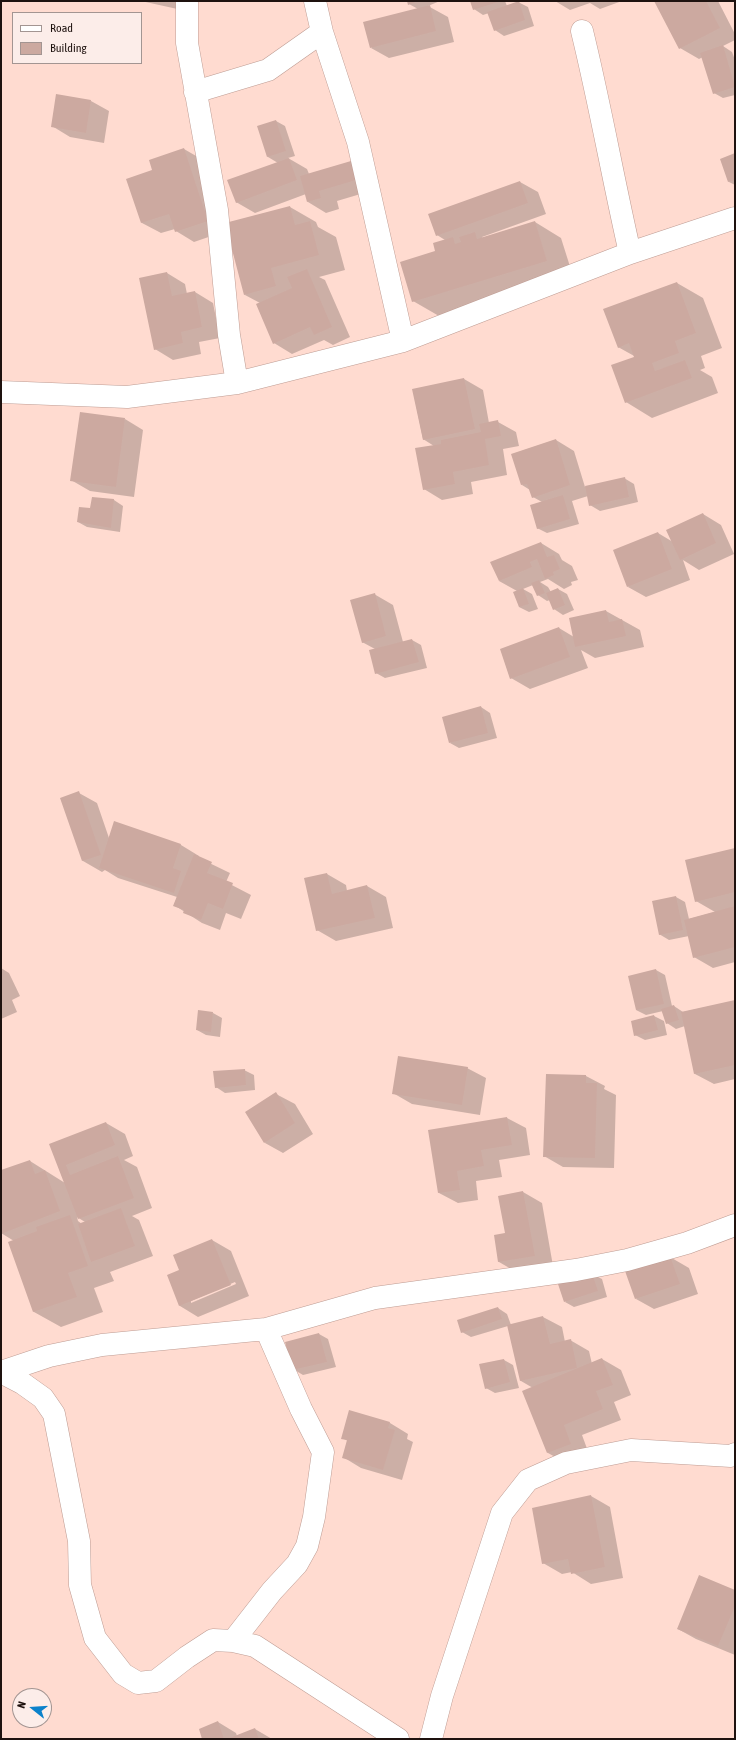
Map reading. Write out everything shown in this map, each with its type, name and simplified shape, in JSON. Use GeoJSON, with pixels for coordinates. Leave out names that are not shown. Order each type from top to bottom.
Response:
{"type":"FeatureCollection","features":[{"type":"Feature","properties":{"kind":"street"},"geometry":{"type":"LineString","coordinates":[[187,1],[187,43],[217,210],[229,335],[237,383]]}},
{"type":"Feature","properties":{"kind":"street"},"geometry":{"type":"LineString","coordinates":[[320,3],[322,32],[358,142],[403,341]]}},
{"type":"Feature","properties":{"kind":"street"},"geometry":{"type":"LineString","coordinates":[[582,31],[596,86],[610,163],[630,253]]}},
{"type":"Feature","properties":{"kind":"street"},"geometry":{"type":"LineString","coordinates":[[195,92],[268,70],[322,32]]}},
{"type":"Feature","properties":{"kind":"street"},"geometry":{"type":"LineString","coordinates":[[1,392],[127,397],[237,383],[403,341],[630,253],[735,218]]}},
{"type":"Feature","properties":{"kind":"street"},"geometry":{"type":"LineString","coordinates":[[1,1372],[49,1356],[102,1345],[266,1329],[374,1298],[576,1270],[627,1260],[687,1243],[735,1225]]}},
{"type":"Feature","properties":{"kind":"street"},"geometry":{"type":"LineString","coordinates":[[233,1641],[272,1591],[297,1564],[307,1546],[314,1517],[323,1452],[301,1409],[266,1329]]}},
{"type":"Feature","properties":{"kind":"street"},"geometry":{"type":"LineString","coordinates":[[1,1372],[22,1383],[43,1398],[54,1414],[80,1541],[80,1585],[94,1638],[123,1674],[138,1683],[156,1680],[213,1640],[233,1641],[255,1646],[398,1739]]}},
{"type":"Feature","properties":{"kind":"street"},"geometry":{"type":"LineString","coordinates":[[431,1739],[442,1696],[502,1513],[528,1480],[566,1463],[631,1450],[731,1456],[735,1454]]}},
{"type":"Feature","properties":{"kind":"building"},"geometry":{"type":"Polygon","coordinates":[[[407,1],[418,1],[408,5],[407,1]]]}},
{"type":"Feature","properties":{"kind":"building"},"geometry":{"type":"Polygon","coordinates":[[[470,1],[498,1],[498,2],[473,10],[470,1]]]}},
{"type":"Feature","properties":{"kind":"building"},"geometry":{"type":"Polygon","coordinates":[[[519,1],[525,20],[494,31],[487,12],[519,1]]]}},
{"type":"Feature","properties":{"kind":"building"},"geometry":{"type":"Polygon","coordinates":[[[654,1],[706,1],[720,28],[679,49],[654,1]]]}},
{"type":"Feature","properties":{"kind":"building"},"geometry":{"type":"Polygon","coordinates":[[[430,5],[436,31],[370,48],[363,22],[430,5]]]}},
{"type":"Feature","properties":{"kind":"building"},"geometry":{"type":"Polygon","coordinates":[[[723,45],[735,87],[713,94],[700,53],[723,45]]]}},
{"type":"Feature","properties":{"kind":"building"},"geometry":{"type":"Polygon","coordinates":[[[56,94],[91,100],[86,133],[51,127],[56,94]]]}},
{"type":"Feature","properties":{"kind":"building"},"geometry":{"type":"Polygon","coordinates":[[[276,120],[286,151],[267,157],[257,126],[276,120]]]}},
{"type":"Feature","properties":{"kind":"building"},"geometry":{"type":"Polygon","coordinates":[[[184,148],[208,221],[175,232],[169,214],[141,223],[126,179],[152,170],[149,160],[184,148]]]}},
{"type":"Feature","properties":{"kind":"building"},"geometry":{"type":"Polygon","coordinates":[[[735,153],[735,180],[728,182],[720,159],[735,153]]]}},
{"type":"Feature","properties":{"kind":"building"},"geometry":{"type":"Polygon","coordinates":[[[289,158],[297,180],[236,203],[227,180],[289,158]]]}},
{"type":"Feature","properties":{"kind":"building"},"geometry":{"type":"Polygon","coordinates":[[[351,161],[356,180],[319,191],[321,198],[307,202],[300,176],[351,161]]]}},
{"type":"Feature","properties":{"kind":"building"},"geometry":{"type":"Polygon","coordinates":[[[520,181],[528,203],[436,236],[428,214],[520,181]]]}},
{"type":"Feature","properties":{"kind":"building"},"geometry":{"type":"Polygon","coordinates":[[[290,206],[295,225],[310,221],[319,255],[271,268],[276,286],[244,295],[225,223],[290,206]]]}},
{"type":"Feature","properties":{"kind":"building"},"geometry":{"type":"Polygon","coordinates":[[[535,221],[547,261],[412,302],[400,262],[435,251],[433,243],[453,237],[455,244],[461,242],[459,237],[475,232],[477,239],[535,221]]]}},
{"type":"Feature","properties":{"kind":"building"},"geometry":{"type":"Polygon","coordinates":[[[307,269],[332,327],[314,335],[310,327],[273,344],[256,304],[292,288],[287,277],[307,269]]]}},
{"type":"Feature","properties":{"kind":"building"},"geometry":{"type":"Polygon","coordinates":[[[167,272],[172,296],[195,291],[202,327],[181,332],[183,343],[154,350],[139,278],[167,272]]]}},
{"type":"Feature","properties":{"kind":"building"},"geometry":{"type":"Polygon","coordinates":[[[677,282],[696,333],[675,341],[679,353],[652,363],[655,371],[685,360],[692,378],[625,403],[611,365],[634,357],[629,343],[618,348],[603,309],[677,282]]]}},
{"type":"Feature","properties":{"kind":"building"},"geometry":{"type":"Polygon","coordinates":[[[464,378],[475,429],[423,440],[412,389],[464,378]]]}},
{"type":"Feature","properties":{"kind":"building"},"geometry":{"type":"Polygon","coordinates":[[[80,412],[125,418],[116,487],[70,481],[80,412]]]}},
{"type":"Feature","properties":{"kind":"building"},"geometry":{"type":"Polygon","coordinates":[[[498,420],[501,436],[485,439],[489,465],[453,472],[455,484],[423,490],[415,448],[441,444],[441,440],[481,432],[479,424],[498,420]]]}},
{"type":"Feature","properties":{"kind":"building"},"geometry":{"type":"Polygon","coordinates":[[[556,439],[570,485],[532,498],[527,484],[521,485],[511,454],[556,439]]]}},
{"type":"Feature","properties":{"kind":"building"},"geometry":{"type":"Polygon","coordinates":[[[625,477],[629,497],[589,506],[585,486],[625,477]]]}},
{"type":"Feature","properties":{"kind":"building"},"geometry":{"type":"Polygon","coordinates":[[[563,495],[570,519],[537,529],[530,505],[563,495]]]}},
{"type":"Feature","properties":{"kind":"building"},"geometry":{"type":"Polygon","coordinates":[[[92,497],[114,499],[111,528],[77,522],[79,507],[90,508],[92,497]]]}},
{"type":"Feature","properties":{"kind":"building"},"geometry":{"type":"Polygon","coordinates":[[[703,513],[716,543],[680,560],[666,530],[703,513]]]}},
{"type":"Feature","properties":{"kind":"building"},"geometry":{"type":"Polygon","coordinates":[[[658,532],[672,569],[627,587],[613,550],[658,532]]]}},
{"type":"Feature","properties":{"kind":"building"},"geometry":{"type":"Polygon","coordinates":[[[541,542],[547,557],[554,555],[560,569],[553,572],[554,575],[545,579],[537,559],[530,562],[532,567],[499,581],[490,562],[541,542]]]}},
{"type":"Feature","properties":{"kind":"building"},"geometry":{"type":"Polygon","coordinates":[[[539,580],[545,593],[537,596],[531,583],[539,580]]]}},
{"type":"Feature","properties":{"kind":"building"},"geometry":{"type":"Polygon","coordinates":[[[523,588],[529,604],[519,607],[513,592],[523,588]]]}},
{"type":"Feature","properties":{"kind":"building"},"geometry":{"type":"Polygon","coordinates":[[[558,588],[565,605],[553,610],[546,593],[558,588]]]}},
{"type":"Feature","properties":{"kind":"building"},"geometry":{"type":"Polygon","coordinates":[[[375,593],[386,636],[362,643],[350,600],[375,593]]]}},
{"type":"Feature","properties":{"kind":"building"},"geometry":{"type":"Polygon","coordinates":[[[606,610],[609,622],[622,619],[626,636],[575,647],[569,618],[606,610]]]}},
{"type":"Feature","properties":{"kind":"building"},"geometry":{"type":"Polygon","coordinates":[[[559,627],[570,657],[510,679],[500,649],[559,627]]]}},
{"type":"Feature","properties":{"kind":"building"},"geometry":{"type":"Polygon","coordinates":[[[412,639],[419,662],[375,674],[369,650],[412,639]]]}},
{"type":"Feature","properties":{"kind":"building"},"geometry":{"type":"Polygon","coordinates":[[[481,706],[488,733],[449,743],[442,717],[481,706]]]}},
{"type":"Feature","properties":{"kind":"building"},"geometry":{"type":"Polygon","coordinates":[[[79,791],[101,855],[82,861],[60,798],[79,791]]]}},
{"type":"Feature","properties":{"kind":"building"},"geometry":{"type":"Polygon","coordinates":[[[114,821],[181,844],[173,868],[181,871],[174,893],[99,868],[114,821]]]}},
{"type":"Feature","properties":{"kind":"building"},"geometry":{"type":"Polygon","coordinates":[[[735,848],[735,892],[695,902],[685,860],[735,848]]]}},
{"type":"Feature","properties":{"kind":"building"},"geometry":{"type":"Polygon","coordinates":[[[194,854],[212,862],[207,873],[233,883],[223,909],[208,903],[201,920],[183,913],[184,910],[173,906],[194,854]]]}},
{"type":"Feature","properties":{"kind":"building"},"geometry":{"type":"Polygon","coordinates":[[[327,873],[332,894],[367,885],[375,918],[316,931],[304,878],[327,873]]]}},
{"type":"Feature","properties":{"kind":"building"},"geometry":{"type":"Polygon","coordinates":[[[676,896],[683,930],[659,935],[652,901],[676,896]]]}},
{"type":"Feature","properties":{"kind":"building"},"geometry":{"type":"Polygon","coordinates":[[[735,906],[735,947],[693,958],[684,920],[735,906]]]}},
{"type":"Feature","properties":{"kind":"building"},"geometry":{"type":"Polygon","coordinates":[[[656,969],[664,1004],[636,1010],[628,976],[656,969]]]}},
{"type":"Feature","properties":{"kind":"building"},"geometry":{"type":"Polygon","coordinates":[[[735,1000],[735,1065],[694,1074],[681,1012],[735,1000]]]}},
{"type":"Feature","properties":{"kind":"building"},"geometry":{"type":"Polygon","coordinates":[[[674,1005],[679,1020],[666,1024],[661,1009],[674,1005]]]}},
{"type":"Feature","properties":{"kind":"building"},"geometry":{"type":"Polygon","coordinates":[[[198,1010],[213,1012],[211,1032],[196,1030],[198,1010]]]}},
{"type":"Feature","properties":{"kind":"building"},"geometry":{"type":"Polygon","coordinates":[[[654,1015],[658,1030],[634,1036],[631,1021],[654,1015]]]}},
{"type":"Feature","properties":{"kind":"building"},"geometry":{"type":"Polygon","coordinates":[[[398,1056],[468,1067],[462,1105],[392,1094],[398,1056]]]}},
{"type":"Feature","properties":{"kind":"building"},"geometry":{"type":"Polygon","coordinates":[[[245,1069],[246,1085],[215,1088],[213,1071],[245,1069]]]}},
{"type":"Feature","properties":{"kind":"building"},"geometry":{"type":"Polygon","coordinates":[[[546,1074],[586,1075],[586,1083],[597,1083],[595,1158],[543,1157],[546,1074]]]}},
{"type":"Feature","properties":{"kind":"building"},"geometry":{"type":"Polygon","coordinates":[[[276,1092],[295,1123],[264,1143],[245,1112],[276,1092]]]}},
{"type":"Feature","properties":{"kind":"building"},"geometry":{"type":"Polygon","coordinates":[[[507,1117],[512,1145],[481,1150],[484,1166],[457,1171],[460,1190],[438,1193],[428,1130],[507,1117]]]}},
{"type":"Feature","properties":{"kind":"building"},"geometry":{"type":"Polygon","coordinates":[[[106,1122],[115,1145],[66,1165],[70,1175],[118,1156],[134,1198],[78,1219],[49,1144],[106,1122]]]}},
{"type":"Feature","properties":{"kind":"building"},"geometry":{"type":"Polygon","coordinates":[[[30,1160],[35,1174],[45,1170],[60,1211],[1,1234],[1,1170],[30,1160]]]}},
{"type":"Feature","properties":{"kind":"building"},"geometry":{"type":"Polygon","coordinates":[[[523,1191],[535,1256],[498,1262],[494,1235],[505,1233],[498,1196],[523,1191]]]}},
{"type":"Feature","properties":{"kind":"building"},"geometry":{"type":"Polygon","coordinates":[[[121,1208],[135,1246],[91,1262],[78,1224],[121,1208]]]}},
{"type":"Feature","properties":{"kind":"building"},"geometry":{"type":"Polygon","coordinates":[[[70,1215],[88,1266],[68,1273],[77,1297],[33,1312],[8,1242],[37,1231],[36,1227],[70,1215]]]}},
{"type":"Feature","properties":{"kind":"building"},"geometry":{"type":"Polygon","coordinates":[[[212,1239],[231,1285],[179,1306],[167,1275],[179,1270],[173,1255],[212,1239]]]}},
{"type":"Feature","properties":{"kind":"building"},"geometry":{"type":"Polygon","coordinates":[[[670,1256],[680,1284],[635,1299],[625,1271],[670,1256]]]}},
{"type":"Feature","properties":{"kind":"building"},"geometry":{"type":"Polygon","coordinates":[[[592,1273],[598,1291],[564,1302],[558,1284],[592,1273]]]}},
{"type":"Feature","properties":{"kind":"building"},"geometry":{"type":"Polygon","coordinates":[[[498,1307],[502,1319],[461,1333],[457,1320],[498,1307]]]}},
{"type":"Feature","properties":{"kind":"building"},"geometry":{"type":"Polygon","coordinates":[[[543,1316],[550,1344],[571,1339],[577,1368],[520,1381],[507,1325],[543,1316]]]}},
{"type":"Feature","properties":{"kind":"building"},"geometry":{"type":"Polygon","coordinates":[[[319,1333],[327,1362],[292,1370],[285,1342],[319,1333]]]}},
{"type":"Feature","properties":{"kind":"building"},"geometry":{"type":"Polygon","coordinates":[[[602,1358],[613,1385],[596,1391],[603,1409],[564,1425],[571,1444],[547,1453],[522,1391],[602,1358]]]}},
{"type":"Feature","properties":{"kind":"building"},"geometry":{"type":"Polygon","coordinates":[[[504,1359],[510,1382],[485,1389],[479,1364],[504,1359]]]}},
{"type":"Feature","properties":{"kind":"building"},"geometry":{"type":"Polygon","coordinates":[[[349,1410],[390,1422],[388,1428],[395,1430],[383,1470],[342,1458],[347,1440],[341,1439],[349,1410]]]}},
{"type":"Feature","properties":{"kind":"building"},"geometry":{"type":"Polygon","coordinates":[[[591,1495],[605,1567],[571,1574],[568,1559],[542,1564],[532,1508],[591,1495]]]}},
{"type":"Feature","properties":{"kind":"building"},"geometry":{"type":"Polygon","coordinates":[[[699,1575],[735,1590],[735,1606],[718,1646],[677,1629],[699,1575]]]}},
{"type":"Feature","properties":{"kind":"building"},"geometry":{"type":"Polygon","coordinates":[[[218,1721],[224,1739],[202,1739],[199,1729],[218,1721]]]}},
{"type":"Feature","properties":{"kind":"building"},"geometry":{"type":"Polygon","coordinates":[[[255,1728],[259,1739],[227,1739],[255,1728]]]}}]}
